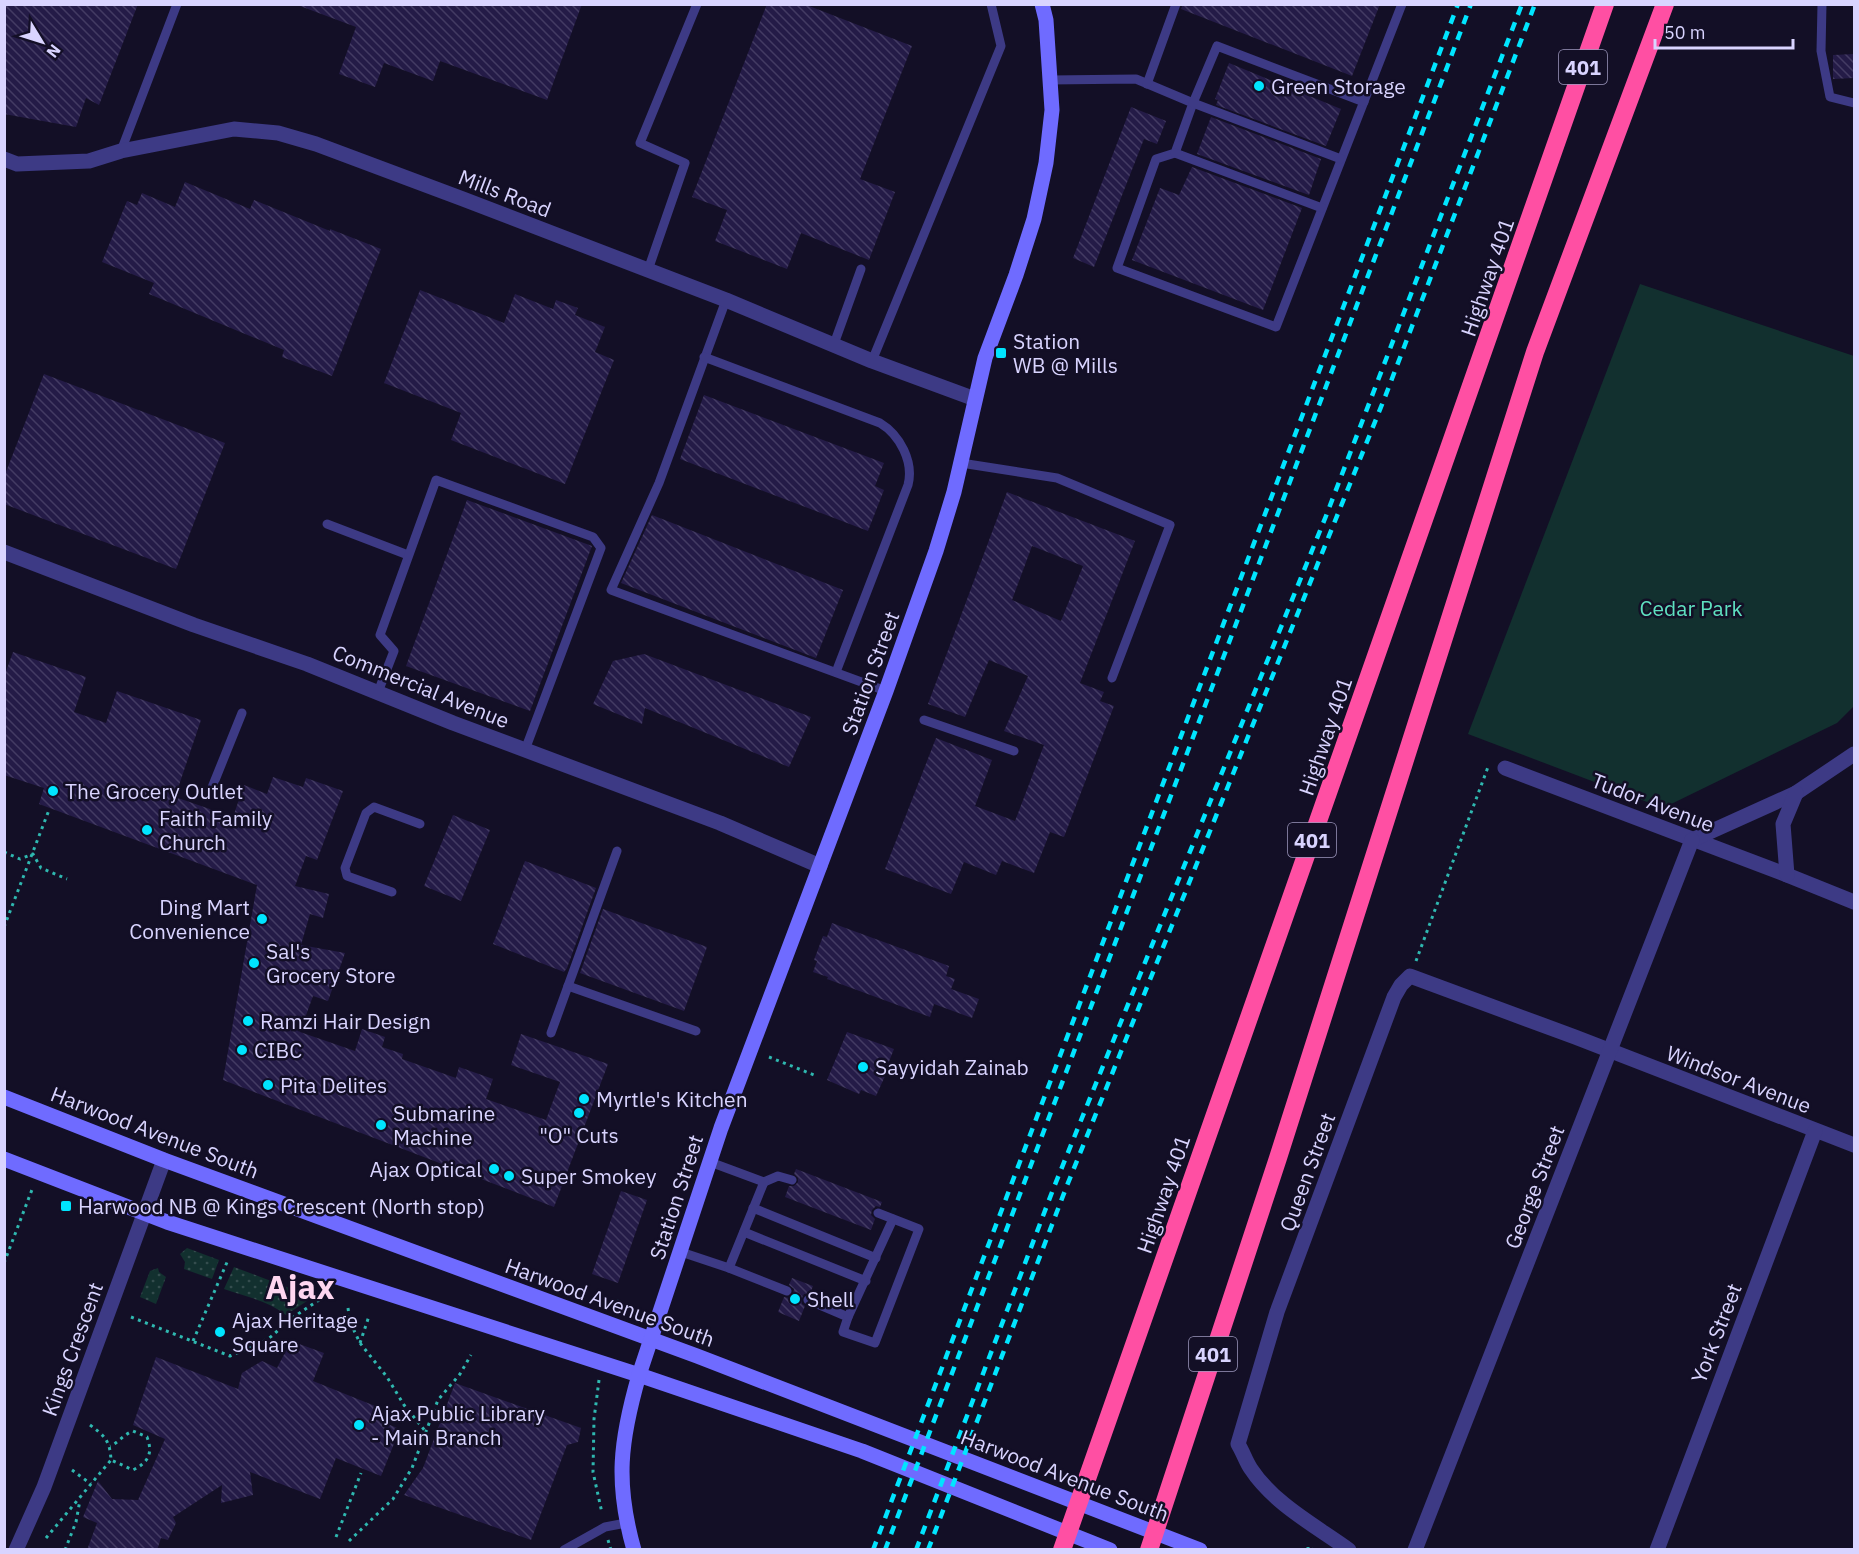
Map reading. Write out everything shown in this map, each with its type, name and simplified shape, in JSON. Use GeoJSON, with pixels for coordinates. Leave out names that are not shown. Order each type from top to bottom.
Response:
{"type":"FeatureCollection","features":[{"type":"Feature","properties":{"kind":"highway","name":"Highway 401"},"geometry":{"type":"LineString","coordinates":[[1062,1550],[1605,4]]}},
{"type":"Feature","properties":{"kind":"highway","name":"401"},"geometry":{"type":"LineString","coordinates":[[1149,1550],[1278,1158],[1535,352],[1665,4]]}},
{"type":"Feature","properties":{"kind":"main road","name":"Station Street"},"geometry":{"type":"LineString","coordinates":[[634,1550],[626,1523],[621,1489],[621,1457],[639,1375],[721,1128],[886,691],[936,551],[961,463],[985,358],[1034,219],[1046,163],[1052,110],[1046,20],[1042,4]]}},
{"type":"Feature","properties":{"kind":"main road","name":"Harwood Avenue South"},"geometry":{"type":"LineString","coordinates":[[4,1097],[164,1160],[874,1423],[1200,1550]]}},
{"type":"Feature","properties":{"kind":"main road"},"geometry":{"type":"LineString","coordinates":[[4,1159],[144,1213],[639,1375],[862,1452],[1110,1550]]}},
{"type":"Feature","properties":{"kind":"street","name":"Mills Road"},"geometry":{"type":"LineString","coordinates":[[4,159],[16,164],[89,161],[121,151],[234,129],[278,133],[316,144],[648,270],[872,361],[975,399]]}},
{"type":"Feature","properties":{"kind":"street","name":"Commercial Avenue"},"geometry":{"type":"LineString","coordinates":[[4,552],[194,625],[307,664],[525,750],[720,823],[820,866]]}},
{"type":"Feature","properties":{"kind":"street"},"geometry":{"type":"LineString","coordinates":[[1692,840],[1796,793],[1854,754]]}},
{"type":"Feature","properties":{"kind":"street","name":"Tudor Avenue"},"geometry":{"type":"LineString","coordinates":[[1505,768],[1854,902]]}},
{"type":"Feature","properties":{"kind":"street"},"geometry":{"type":"LineString","coordinates":[[1787,875],[1783,824],[1796,793]]}},
{"type":"Feature","properties":{"kind":"street","name":"George Street"},"geometry":{"type":"LineString","coordinates":[[1416,1550],[1692,840]]}},
{"type":"Feature","properties":{"kind":"street"},"geometry":{"type":"LineString","coordinates":[[1410,976],[1610,1051]]}},
{"type":"Feature","properties":{"kind":"street","name":"Queen Street"},"geometry":{"type":"LineString","coordinates":[[1349,1550],[1291,1509],[1269,1489],[1252,1470],[1238,1444],[1277,1312],[1394,998],[1401,985],[1410,976]]}},
{"type":"Feature","properties":{"kind":"street","name":"Windsor Avenue"},"geometry":{"type":"LineString","coordinates":[[1610,1051],[1854,1145]]}},
{"type":"Feature","properties":{"kind":"street","name":"York Street"},"geometry":{"type":"LineString","coordinates":[[1657,1550],[1815,1131]]}},
{"type":"Feature","properties":{"kind":"street","name":"Kings Crescent"},"geometry":{"type":"LineString","coordinates":[[17,1544],[44,1486],[164,1160]]}},
{"type":"Feature","properties":{"kind":"street"},"geometry":{"type":"LineString","coordinates":[[4,1533],[17,1544]]}},
{"type":"Feature","properties":{"kind":"lane"},"geometry":{"type":"LineString","coordinates":[[121,151],[177,4]]}},
{"type":"Feature","properties":{"kind":"lane"},"geometry":{"type":"LineString","coordinates":[[648,270],[685,163],[640,143],[697,4]]}},
{"type":"Feature","properties":{"kind":"lane"},"geometry":{"type":"LineString","coordinates":[[872,361],[1001,46],[991,4]]}},
{"type":"Feature","properties":{"kind":"lane"},"geometry":{"type":"LineString","coordinates":[[1147,84],[1176,4]]}},
{"type":"Feature","properties":{"kind":"lane"},"geometry":{"type":"LineString","coordinates":[[1322,208],[1175,153],[1156,159],[1117,268],[1276,327],[1402,4]]}},
{"type":"Feature","properties":{"kind":"lane"},"geometry":{"type":"LineString","coordinates":[[1822,4],[1821,51],[1830,97],[1854,103]]}},
{"type":"Feature","properties":{"kind":"lane"},"geometry":{"type":"LineString","coordinates":[[1175,153],[1193,102],[1217,46],[1364,102]]}},
{"type":"Feature","properties":{"kind":"lane"},"geometry":{"type":"LineString","coordinates":[[1050,80],[1136,79],[1341,159]]}},
{"type":"Feature","properties":{"kind":"lane"},"geometry":{"type":"LineString","coordinates":[[834,344],[861,269]]}},
{"type":"Feature","properties":{"kind":"lane"},"geometry":{"type":"LineString","coordinates":[[726,300],[659,483],[611,590],[886,691]]}},
{"type":"Feature","properties":{"kind":"lane"},"geometry":{"type":"LineString","coordinates":[[704,357],[880,423],[892,431],[902,446],[908,465],[909,481],[836,672]]}},
{"type":"Feature","properties":{"kind":"lane"},"geometry":{"type":"LineString","coordinates":[[961,463],[1057,478],[1170,525],[1112,678]]}},
{"type":"Feature","properties":{"kind":"lane"},"geometry":{"type":"LineString","coordinates":[[378,692],[394,651],[380,635],[436,480],[593,537],[601,548],[525,750]]}},
{"type":"Feature","properties":{"kind":"lane"},"geometry":{"type":"LineString","coordinates":[[327,524],[408,555]]}},
{"type":"Feature","properties":{"kind":"lane"},"geometry":{"type":"LineString","coordinates":[[211,790],[242,713]]}},
{"type":"Feature","properties":{"kind":"lane"},"geometry":{"type":"LineString","coordinates":[[924,720],[1014,751]]}},
{"type":"Feature","properties":{"kind":"lane"},"geometry":{"type":"LineString","coordinates":[[392,892],[347,876],[345,868],[366,813],[374,807],[420,824]]}},
{"type":"Feature","properties":{"kind":"lane"},"geometry":{"type":"LineString","coordinates":[[551,1033],[617,851]]}},
{"type":"Feature","properties":{"kind":"lane"},"geometry":{"type":"LineString","coordinates":[[568,986],[696,1031]]}},
{"type":"Feature","properties":{"kind":"lane"},"geometry":{"type":"LineString","coordinates":[[710,1162],[764,1182],[778,1176],[792,1180]]}},
{"type":"Feature","properties":{"kind":"lane"},"geometry":{"type":"LineString","coordinates":[[729,1268],[764,1182]]}},
{"type":"Feature","properties":{"kind":"lane"},"geometry":{"type":"LineString","coordinates":[[753,1208],[876,1258]]}},
{"type":"Feature","properties":{"kind":"lane"},"geometry":{"type":"LineString","coordinates":[[878,1213],[919,1229],[875,1343],[843,1332],[892,1219]]}},
{"type":"Feature","properties":{"kind":"lane"},"geometry":{"type":"LineString","coordinates":[[744,1232],[866,1281]]}},
{"type":"Feature","properties":{"kind":"lane"},"geometry":{"type":"LineString","coordinates":[[681,1252],[787,1291]]}},
{"type":"Feature","properties":{"kind":"lane"},"geometry":{"type":"LineString","coordinates":[[808,1300],[848,1317]]}},
{"type":"Feature","properties":{"kind":"lane"},"geometry":{"type":"LineString","coordinates":[[564,1550],[605,1527],[626,1523]]}},
{"type":"Feature","properties":{"kind":"path"},"geometry":{"type":"LineString","coordinates":[[1410,976],[1490,763],[1505,768]]}},
{"type":"Feature","properties":{"kind":"path"},"geometry":{"type":"LineString","coordinates":[[4,927],[49,810]]}},
{"type":"Feature","properties":{"kind":"path"},"geometry":{"type":"LineString","coordinates":[[4,852],[20,859],[33,854]]}},
{"type":"Feature","properties":{"kind":"path"},"geometry":{"type":"LineString","coordinates":[[33,854],[41,868],[67,879]]}},
{"type":"Feature","properties":{"kind":"path"},"geometry":{"type":"LineString","coordinates":[[769,1057],[814,1075]]}},
{"type":"Feature","properties":{"kind":"path"},"geometry":{"type":"LineString","coordinates":[[4,1263],[33,1187]]}},
{"type":"Feature","properties":{"kind":"path"},"geometry":{"type":"LineString","coordinates":[[193,1341],[228,1260]]}},
{"type":"Feature","properties":{"kind":"path"},"geometry":{"type":"LineString","coordinates":[[131,1317],[230,1356],[265,1341],[282,1324],[321,1298]]}},
{"type":"Feature","properties":{"kind":"path"},"geometry":{"type":"LineString","coordinates":[[348,1308],[350,1322],[360,1343],[426,1432]]}},
{"type":"Feature","properties":{"kind":"path"},"geometry":{"type":"LineString","coordinates":[[360,1343],[369,1316]]}},
{"type":"Feature","properties":{"kind":"path"},"geometry":{"type":"LineString","coordinates":[[349,1541],[393,1499],[411,1468],[438,1400],[460,1374],[471,1355]]}},
{"type":"Feature","properties":{"kind":"path"},"geometry":{"type":"LineString","coordinates":[[601,1363],[594,1419],[593,1472],[610,1550]]}},
{"type":"Feature","properties":{"kind":"path"},"geometry":{"type":"LineString","coordinates":[[46,1538],[111,1460],[110,1446],[90,1425]]}},
{"type":"Feature","properties":{"kind":"path"},"geometry":{"type":"LineString","coordinates":[[110,1446],[114,1445],[123,1435],[133,1431],[147,1437],[151,1449],[150,1456],[142,1466],[134,1470],[111,1460]]}},
{"type":"Feature","properties":{"kind":"path"},"geometry":{"type":"LineString","coordinates":[[72,1470],[91,1484]]}},
{"type":"Feature","properties":{"kind":"path"},"geometry":{"type":"LineString","coordinates":[[336,1537],[361,1473]]}},
{"type":"Feature","properties":{"kind":"path"},"geometry":{"type":"LineString","coordinates":[[65,1550],[76,1522],[80,1497]]}},
{"type":"Feature","properties":{"kind":"path"},"geometry":{"type":"LineString","coordinates":[[1308,1550],[1308,1547],[1314,1550]]}},
{"type":"Feature","properties":{"kind":"green space","name":"Cedar Park"},"geometry":{"type":"Polygon","coordinates":[[[1640,284],[1854,356],[1854,706],[1837,723],[1663,808],[1468,734],[1640,284]]]}},
{"type":"Feature","properties":{"kind":"green space"},"geometry":{"type":"Polygon","coordinates":[[[187,1248],[219,1260],[212,1279],[184,1269],[185,1262],[180,1254],[187,1248]]]}},
{"type":"Feature","properties":{"kind":"green space"},"geometry":{"type":"Polygon","coordinates":[[[234,1267],[313,1297],[286,1315],[264,1302],[224,1289],[234,1267]]]}},
{"type":"Feature","properties":{"kind":"green space"},"geometry":{"type":"Polygon","coordinates":[[[158,1268],[159,1272],[166,1277],[156,1304],[140,1297],[150,1271],[158,1268]]]}},
{"type":"Feature","properties":{"kind":"building"},"geometry":{"type":"Polygon","coordinates":[[[4,4],[138,4],[99,105],[86,98],[76,127],[4,114],[4,4]]]}},
{"type":"Feature","properties":{"kind":"building"},"geometry":{"type":"Polygon","coordinates":[[[301,4],[582,4],[547,100],[440,61],[433,81],[384,63],[375,87],[339,74],[356,27],[300,6],[301,4]]]}},
{"type":"Feature","properties":{"kind":"building"},"geometry":{"type":"Polygon","coordinates":[[[767,4],[804,4],[912,46],[860,179],[895,192],[869,260],[801,233],[787,269],[715,241],[727,210],[692,197],[767,4]]]}},
{"type":"Feature","properties":{"kind":"building"},"geometry":{"type":"Polygon","coordinates":[[[1183,4],[1380,4],[1352,76],[1181,9],[1183,4]]]}},
{"type":"Feature","properties":{"kind":"building"},"geometry":{"type":"Polygon","coordinates":[[[1854,54],[1854,78],[1833,79],[1833,55],[1854,54]]]}},
{"type":"Feature","properties":{"kind":"building"},"geometry":{"type":"Polygon","coordinates":[[[1229,63],[1341,109],[1326,146],[1216,105],[1218,100],[1215,99],[1229,63]]]}},
{"type":"Feature","properties":{"kind":"building"},"geometry":{"type":"Polygon","coordinates":[[[1131,107],[1166,121],[1157,144],[1144,139],[1094,267],[1073,258],[1131,107]]]}},
{"type":"Feature","properties":{"kind":"building"},"geometry":{"type":"Polygon","coordinates":[[[1211,117],[1321,159],[1309,195],[1197,154],[1211,117]]]}},
{"type":"Feature","properties":{"kind":"building"},"geometry":{"type":"Polygon","coordinates":[[[1192,167],[1302,208],[1263,310],[1132,260],[1160,188],[1179,195],[1192,167]]]}},
{"type":"Feature","properties":{"kind":"building"},"geometry":{"type":"Polygon","coordinates":[[[185,182],[250,209],[254,200],[381,249],[332,376],[282,357],[284,350],[149,294],[154,283],[102,262],[127,201],[137,205],[142,193],[175,207],[185,182]]]}},
{"type":"Feature","properties":{"kind":"building"},"geometry":{"type":"Polygon","coordinates":[[[420,290],[504,323],[515,294],[553,309],[556,300],[578,308],[575,315],[605,327],[595,352],[614,360],[565,484],[451,440],[461,413],[384,383],[420,290]]]}},
{"type":"Feature","properties":{"kind":"building"},"geometry":{"type":"Polygon","coordinates":[[[44,374],[225,443],[176,569],[4,504],[4,477],[44,374]]]}},
{"type":"Feature","properties":{"kind":"building"},"geometry":{"type":"Polygon","coordinates":[[[704,395],[884,463],[875,486],[884,490],[868,531],[680,459],[704,395]]]}},
{"type":"Feature","properties":{"kind":"building"},"geometry":{"type":"Polygon","coordinates":[[[1007,492],[1135,541],[1080,683],[1104,692],[1100,701],[1114,706],[1064,837],[1050,832],[1034,873],[1002,861],[996,875],[964,862],[951,894],[885,869],[936,738],[992,760],[975,806],[1015,821],[1044,745],[1004,731],[1028,676],[989,660],[965,717],[928,704],[1007,492]],[[1032,546],[1012,600],[1061,621],[1083,566],[1032,546]]]}},
{"type":"Feature","properties":{"kind":"building"},"geometry":{"type":"Polygon","coordinates":[[[467,500],[592,546],[530,711],[406,666],[467,500]]]}},
{"type":"Feature","properties":{"kind":"building"},"geometry":{"type":"Polygon","coordinates":[[[652,515],[843,590],[816,658],[621,583],[652,515]]]}},
{"type":"Feature","properties":{"kind":"building"},"geometry":{"type":"Polygon","coordinates":[[[13,652],[86,677],[74,712],[106,723],[117,691],[201,720],[175,797],[233,817],[244,785],[267,794],[273,777],[303,787],[306,778],[343,791],[317,860],[306,856],[295,886],[329,894],[323,918],[310,914],[301,945],[345,953],[328,1001],[313,996],[300,1032],[355,1051],[362,1029],[385,1037],[382,1047],[403,1054],[402,1059],[456,1078],[459,1067],[493,1079],[486,1099],[546,1120],[560,1082],[511,1065],[521,1034],[608,1064],[554,1207],[223,1080],[257,885],[39,804],[44,788],[4,775],[4,677],[13,652]]]}},
{"type":"Feature","properties":{"kind":"building"},"geometry":{"type":"Polygon","coordinates":[[[644,654],[811,717],[789,767],[645,708],[642,724],[593,704],[613,661],[644,654]]]}},
{"type":"Feature","properties":{"kind":"building"},"geometry":{"type":"Polygon","coordinates":[[[453,815],[490,830],[461,901],[424,886],[453,815]]]}},
{"type":"Feature","properties":{"kind":"building"},"geometry":{"type":"Polygon","coordinates":[[[525,861],[596,888],[564,972],[493,944],[525,861]]]}},
{"type":"Feature","properties":{"kind":"building"},"geometry":{"type":"Polygon","coordinates":[[[603,909],[707,947],[684,1011],[580,973],[603,909]]]}},
{"type":"Feature","properties":{"kind":"building"},"geometry":{"type":"Polygon","coordinates":[[[832,923],[949,966],[946,976],[955,979],[951,989],[979,999],[972,1018],[934,1004],[930,1017],[813,972],[817,961],[814,960],[823,936],[827,937],[832,923]]]}},
{"type":"Feature","properties":{"kind":"building","name":"Sayyidah Zainab"},"geometry":{"type":"Polygon","coordinates":[[[847,1032],[894,1049],[888,1064],[890,1065],[876,1096],[861,1090],[859,1094],[827,1080],[847,1032]]]}},
{"type":"Feature","properties":{"kind":"building"},"geometry":{"type":"Polygon","coordinates":[[[796,1169],[882,1202],[880,1207],[876,1206],[872,1210],[871,1215],[875,1219],[871,1230],[785,1197],[789,1186],[794,1186],[798,1182],[794,1174],[796,1169]]]}},
{"type":"Feature","properties":{"kind":"building"},"geometry":{"type":"Polygon","coordinates":[[[621,1191],[647,1200],[618,1283],[592,1274],[621,1191]]]}},
{"type":"Feature","properties":{"kind":"building"},"geometry":{"type":"Polygon","coordinates":[[[792,1278],[813,1286],[810,1294],[804,1294],[802,1298],[802,1304],[805,1306],[799,1321],[778,1312],[784,1297],[789,1298],[793,1294],[794,1289],[789,1285],[792,1278]]]}},
{"type":"Feature","properties":{"kind":"building"},"geometry":{"type":"Polygon","coordinates":[[[291,1341],[324,1353],[313,1381],[380,1408],[375,1419],[400,1429],[381,1476],[336,1458],[320,1499],[250,1472],[253,1495],[221,1503],[222,1485],[173,1517],[176,1523],[168,1540],[161,1538],[157,1550],[87,1550],[97,1523],[83,1517],[98,1481],[112,1499],[138,1500],[165,1439],[133,1425],[156,1357],[238,1389],[242,1373],[262,1361],[277,1368],[291,1341]]]}},
{"type":"Feature","properties":{"kind":"building"},"geometry":{"type":"Polygon","coordinates":[[[455,1383],[581,1428],[578,1442],[567,1445],[531,1540],[404,1495],[423,1468],[455,1383]]]}},
{"type":"Feature","properties":{"kind":"railway"},"geometry":{"type":"LineString","coordinates":[[873,1550],[1458,4]]}},
{"type":"Feature","properties":{"kind":"railway"},"geometry":{"type":"LineString","coordinates":[[885,1550],[1471,4]]}},
{"type":"Feature","properties":{"kind":"railway"},"geometry":{"type":"LineString","coordinates":[[916,1550],[1054,1187],[1326,516],[1522,4]]}},
{"type":"Feature","properties":{"kind":"railway"},"geometry":{"type":"LineString","coordinates":[[928,1550],[1066,1188],[1385,397],[1535,4]]}},
{"type":"Feature","properties":{"kind":"place","name":"Green Storage"},"geometry":{"type":"Point","coordinates":[1259,86]}},
{"type":"Feature","properties":{"kind":"place","name":"Station WB @ Mills"},"geometry":{"type":"Point","coordinates":[1001,353]}},
{"type":"Feature","properties":{"kind":"place","name":"The Grocery Outlet"},"geometry":{"type":"Point","coordinates":[53,791]}},
{"type":"Feature","properties":{"kind":"place","name":"Faith Family Church"},"geometry":{"type":"Point","coordinates":[147,830]}},
{"type":"Feature","properties":{"kind":"place","name":"Ding Mart Convenience"},"geometry":{"type":"Point","coordinates":[262,919]}},
{"type":"Feature","properties":{"kind":"place","name":"Sal's Grocery Store"},"geometry":{"type":"Point","coordinates":[254,963]}},
{"type":"Feature","properties":{"kind":"place","name":"Ramzi Hair Design"},"geometry":{"type":"Point","coordinates":[248,1021]}},
{"type":"Feature","properties":{"kind":"place","name":"CIBC"},"geometry":{"type":"Point","coordinates":[242,1050]}},
{"type":"Feature","properties":{"kind":"place","name":"Sayyidah Zainab"},"geometry":{"type":"Point","coordinates":[863,1067]}},
{"type":"Feature","properties":{"kind":"place","name":"Pita Delites"},"geometry":{"type":"Point","coordinates":[268,1085]}},
{"type":"Feature","properties":{"kind":"place","name":"Myrtle's Kitchen"},"geometry":{"type":"Point","coordinates":[584,1099]}},
{"type":"Feature","properties":{"kind":"place","name":"\"O\" Cuts"},"geometry":{"type":"Point","coordinates":[579,1113]}},
{"type":"Feature","properties":{"kind":"place","name":"Submarine Machine"},"geometry":{"type":"Point","coordinates":[381,1125]}},
{"type":"Feature","properties":{"kind":"place","name":"Ajax Optical"},"geometry":{"type":"Point","coordinates":[494,1169]}},
{"type":"Feature","properties":{"kind":"place","name":"Super Smokey"},"geometry":{"type":"Point","coordinates":[509,1176]}},
{"type":"Feature","properties":{"kind":"place","name":"Harwood NB @ Kings Crescent (North stop)"},"geometry":{"type":"Point","coordinates":[66,1206]}},
{"type":"Feature","properties":{"kind":"place","name":"Shell"},"geometry":{"type":"Point","coordinates":[795,1299]}},
{"type":"Feature","properties":{"kind":"place","name":"Ajax Heritage Square"},"geometry":{"type":"Point","coordinates":[220,1332]}},
{"type":"Feature","properties":{"kind":"place","name":"Ajax Public Library - Main Branch"},"geometry":{"type":"Point","coordinates":[359,1425]}},
{"type":"Feature","properties":{"kind":"district","name":"Ajax"},"geometry":{"type":"Point","coordinates":[300,1286]}}]}
